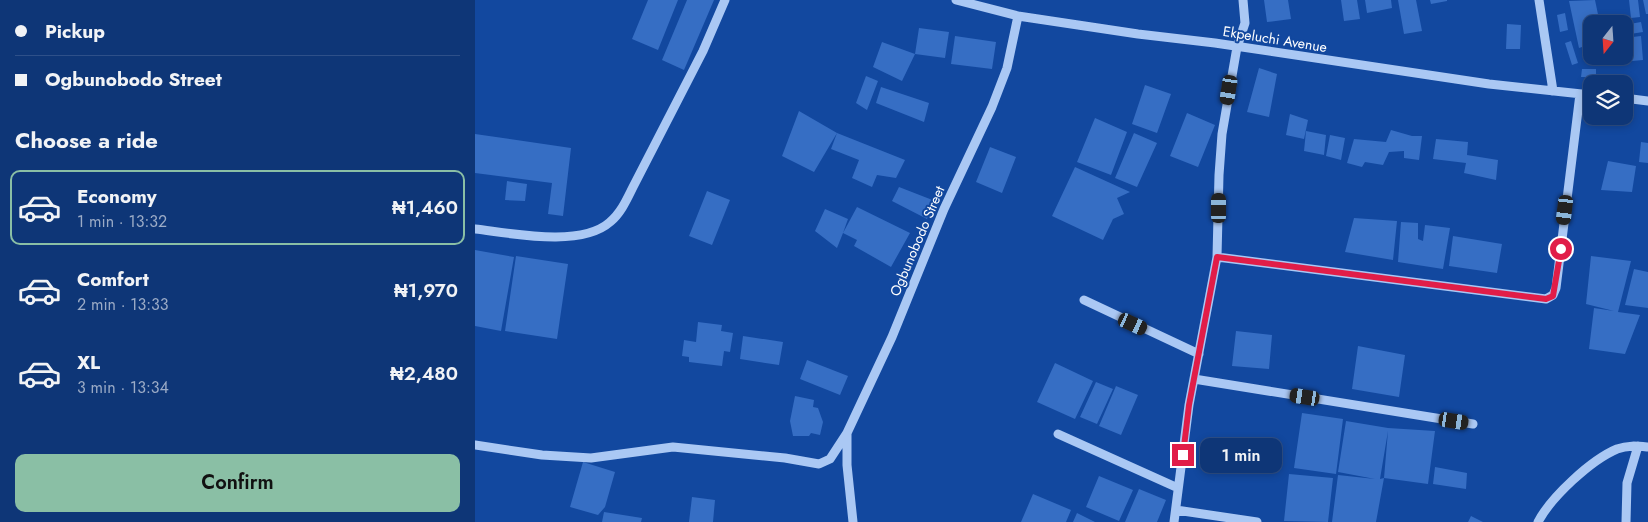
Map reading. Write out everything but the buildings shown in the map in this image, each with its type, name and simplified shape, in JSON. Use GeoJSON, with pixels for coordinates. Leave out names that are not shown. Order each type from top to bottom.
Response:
{"type":"FeatureCollection","features":[{"type":"Feature","properties":{"kind":"street"},"geometry":{"type":"LineString","coordinates":[[475,229],[563,237],[594,232],[610,222],[622,207],[633,187],[703,52],[725,0]]}},
{"type":"Feature","properties":{"kind":"street","name":"Ekpeluchi Avenue"},"geometry":{"type":"LineString","coordinates":[[957,0],[1018,16],[1440,78],[1583,94]]}},
{"type":"Feature","properties":{"kind":"street"},"geometry":{"type":"LineString","coordinates":[[1174,522],[1194,379],[1217,257],[1222,134],[1237,47],[1245,24],[1243,0]]}},
{"type":"Feature","properties":{"kind":"street"},"geometry":{"type":"LineString","coordinates":[[1539,0],[1553,91]]}},
{"type":"Feature","properties":{"kind":"street","name":"Ogbunobodo Street"},"geometry":{"type":"LineString","coordinates":[[475,445],[542,455],[591,458],[650,448],[700,448],[819,464],[829,459],[847,433],[892,337],[944,209],[992,108],[1007,68],[1018,16]]}},
{"type":"Feature","properties":{"kind":"street"},"geometry":{"type":"LineString","coordinates":[[1217,257],[1546,299],[1553,296],[1556,288],[1580,94]]}},
{"type":"Feature","properties":{"kind":"street"},"geometry":{"type":"LineString","coordinates":[[1633,99],[1648,101]]}},
{"type":"Feature","properties":{"kind":"street"},"geometry":{"type":"LineString","coordinates":[[1084,300],[1199,354]]}},
{"type":"Feature","properties":{"kind":"street"},"geometry":{"type":"LineString","coordinates":[[1194,379],[1473,424]]}},
{"type":"Feature","properties":{"kind":"street"},"geometry":{"type":"LineString","coordinates":[[847,433],[847,465],[853,522]]}},
{"type":"Feature","properties":{"kind":"street"},"geometry":{"type":"LineString","coordinates":[[1058,434],[1178,488]]}},
{"type":"Feature","properties":{"kind":"street"},"geometry":{"type":"LineString","coordinates":[[1538,522],[1554,500],[1598,460],[1616,450],[1638,446],[1648,447]]}},
{"type":"Feature","properties":{"kind":"street"},"geometry":{"type":"LineString","coordinates":[[1626,522],[1627,483],[1638,446]]}},
{"type":"Feature","properties":{"kind":"street"},"geometry":{"type":"LineString","coordinates":[[1176,510],[1257,522]]}},
{"type":"Feature","properties":{"kind":"route"},"geometry":{"type":"LineString","coordinates":[[1183,455],[1189,405],[1217,257],[1546,299],[1553,296],[1556,288],[1561,249]]}}]}
